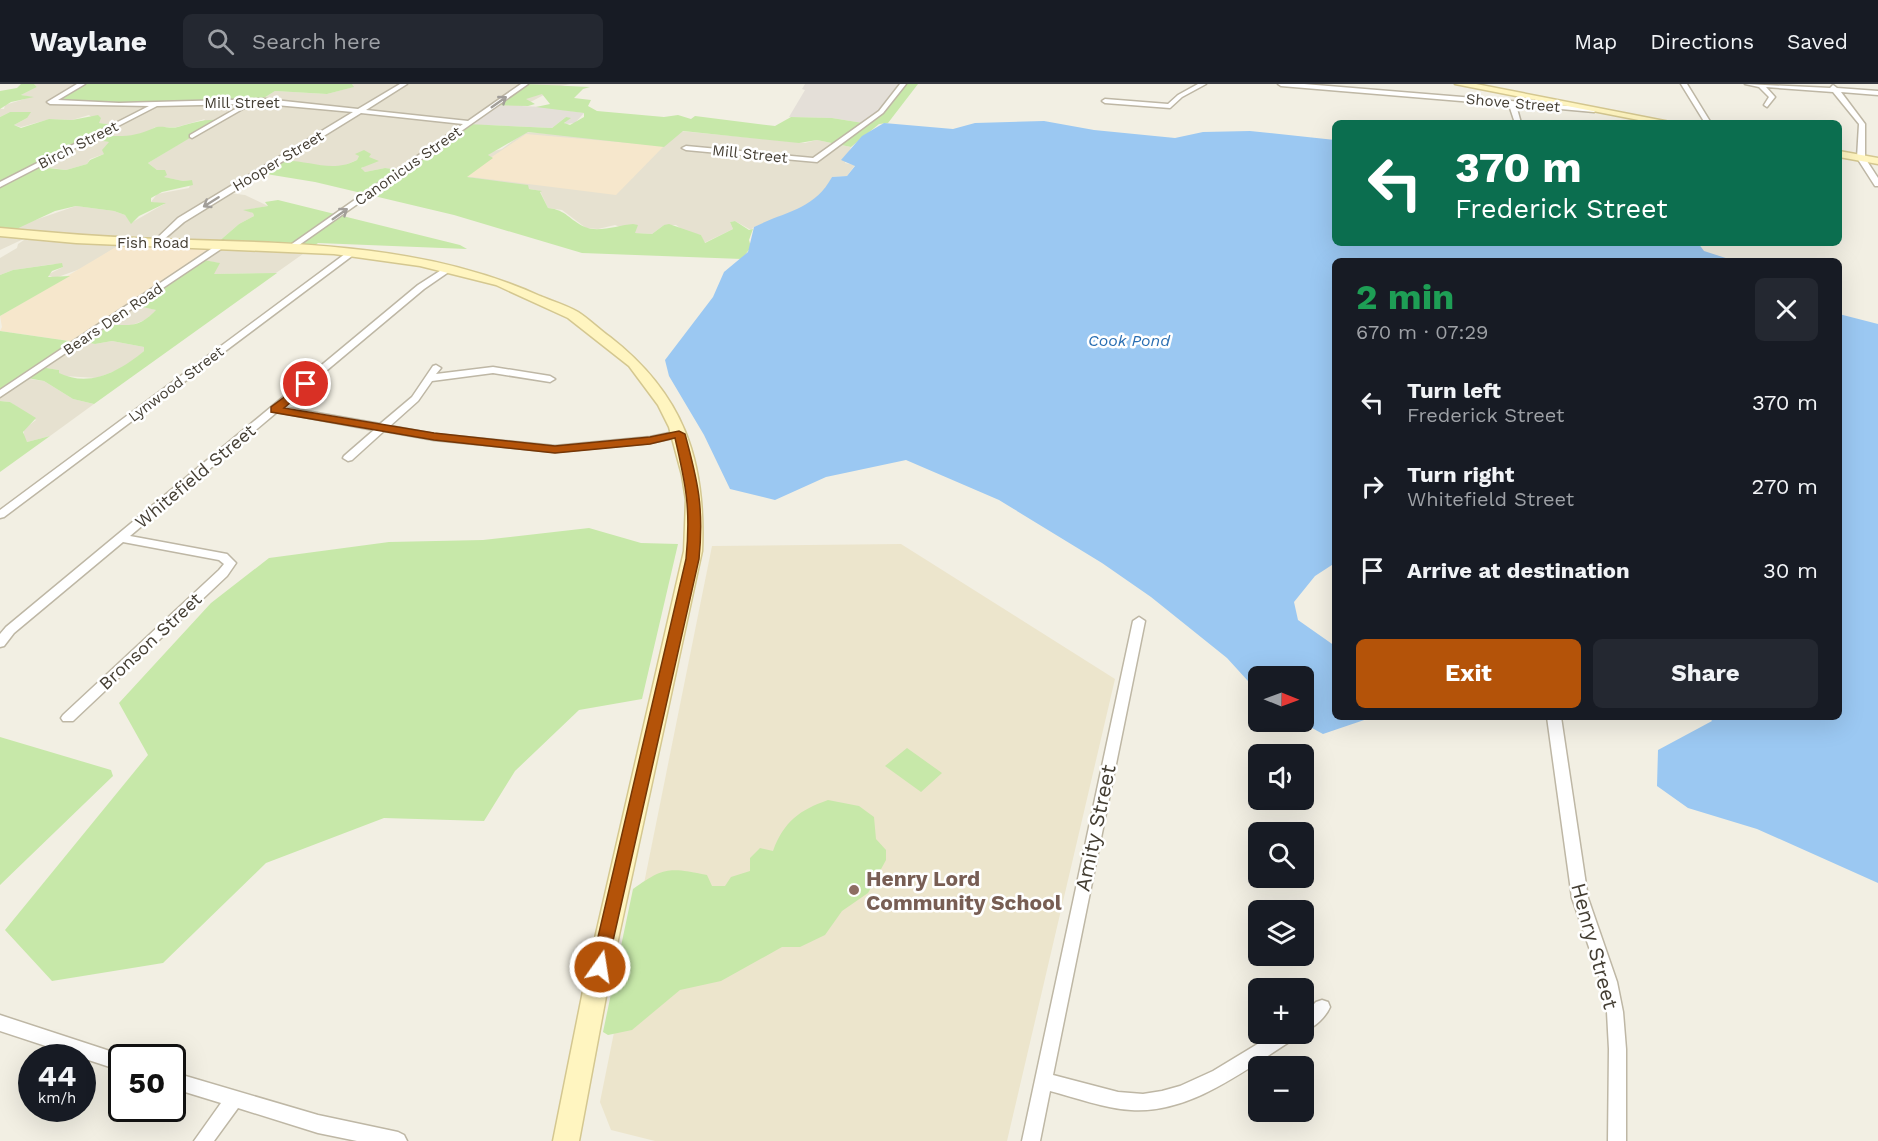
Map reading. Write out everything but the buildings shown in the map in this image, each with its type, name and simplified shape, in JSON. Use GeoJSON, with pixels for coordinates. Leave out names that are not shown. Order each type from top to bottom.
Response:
{"type":"FeatureCollection","features":[{"type":"Feature","properties":{"kind":"main road"},"geometry":{"type":"LineString","coordinates":[[1460,84],[1476,86],[1522,100],[1601,110],[1651,120]]}},
{"type":"Feature","properties":{"kind":"main road"},"geometry":{"type":"LineString","coordinates":[[1842,155],[1878,161]]}},
{"type":"Feature","properties":{"kind":"main road","name":"Fish Road"},"geometry":{"type":"LineString","coordinates":[[0,232],[110,243],[226,243],[351,253],[449,269],[489,279],[538,298],[600,333],[645,376],[662,399],[679,434],[694,491],[695,530],[692,559],[596,986],[566,1141]]}},
{"type":"Feature","properties":{"kind":"street","name":"Mill Street"},"geometry":{"type":"LineString","coordinates":[[81,84],[50,102],[155,105],[254,101],[469,123]]}},
{"type":"Feature","properties":{"kind":"street","name":"Hooper Street"},"geometry":{"type":"LineString","coordinates":[[156,244],[181,220],[404,84]]}},
{"type":"Feature","properties":{"kind":"street","name":"Canonicus Street"},"geometry":{"type":"LineString","coordinates":[[292,248],[525,84]]}},
{"type":"Feature","properties":{"kind":"street","name":"Mill Street"},"geometry":{"type":"LineString","coordinates":[[686,148],[814,160],[881,112],[903,84]]}},
{"type":"Feature","properties":{"kind":"street"},"geometry":{"type":"LineString","coordinates":[[1105,101],[1170,106],[1180,96],[1203,84]]}},
{"type":"Feature","properties":{"kind":"street","name":"Shove Street"},"geometry":{"type":"LineString","coordinates":[[1281,84],[1512,103],[1522,100]]}},
{"type":"Feature","properties":{"kind":"street"},"geometry":{"type":"LineString","coordinates":[[1684,84],[1706,120]]}},
{"type":"Feature","properties":{"kind":"street"},"geometry":{"type":"LineString","coordinates":[[1748,84],[1833,87],[1878,93]]}},
{"type":"Feature","properties":{"kind":"street"},"geometry":{"type":"LineString","coordinates":[[1760,84],[1772,97],[1767,105]]}},
{"type":"Feature","properties":{"kind":"street"},"geometry":{"type":"LineString","coordinates":[[1833,87],[1864,128],[1861,158],[1878,184]]}},
{"type":"Feature","properties":{"kind":"street"},"geometry":{"type":"LineString","coordinates":[[192,136],[254,101]]}},
{"type":"Feature","properties":{"kind":"street"},"geometry":{"type":"LineString","coordinates":[[1512,103],[1517,120]]}},
{"type":"Feature","properties":{"kind":"street","name":"Birch Street"},"geometry":{"type":"LineString","coordinates":[[0,185],[155,105]]}},
{"type":"Feature","properties":{"kind":"street","name":"Bears Den Road"},"geometry":{"type":"LineString","coordinates":[[0,394],[226,243]]}},
{"type":"Feature","properties":{"kind":"street","name":"Lynwood Street"},"geometry":{"type":"LineString","coordinates":[[0,515],[351,253]]}},
{"type":"Feature","properties":{"kind":"street","name":"Whitefield Street"},"geometry":{"type":"LineString","coordinates":[[0,643],[10,630],[421,287],[449,269]]}},
{"type":"Feature","properties":{"kind":"street"},"geometry":{"type":"LineString","coordinates":[[348,459],[415,399],[436,368]]}},
{"type":"Feature","properties":{"kind":"street"},"geometry":{"type":"LineString","coordinates":[[431,378],[493,370],[550,379]]}},
{"type":"Feature","properties":{"kind":"street"},"geometry":{"type":"LineString","coordinates":[[275,409],[434,436],[555,449],[640,441],[679,434]]}},
{"type":"Feature","properties":{"kind":"street","name":"Bronson Street"},"geometry":{"type":"LineString","coordinates":[[68,718],[223,573],[230,563],[223,557],[122,537]]}},
{"type":"Feature","properties":{"kind":"street","name":"Amity Street"},"geometry":{"type":"LineString","coordinates":[[1031,1141],[1139,621]]}},
{"type":"Feature","properties":{"kind":"street","name":"Henry Street"},"geometry":{"type":"LineString","coordinates":[[1554,720],[1585,923],[1612,993],[1616,1037],[1617,1141]]}},
{"type":"Feature","properties":{"kind":"street"},"geometry":{"type":"LineString","coordinates":[[1314,1015],[1322,1007]]}},
{"type":"Feature","properties":{"kind":"street"},"geometry":{"type":"LineString","coordinates":[[0,1023],[108,1058]]}},
{"type":"Feature","properties":{"kind":"street"},"geometry":{"type":"LineString","coordinates":[[1043,1081],[1130,1101],[1158,1100],[1196,1088],[1271,1044]]}},
{"type":"Feature","properties":{"kind":"street"},"geometry":{"type":"LineString","coordinates":[[186,1085],[318,1124],[398,1141]]}},
{"type":"Feature","properties":{"kind":"street"},"geometry":{"type":"LineString","coordinates":[[203,1141],[234,1100]]}},
{"type":"Feature","properties":{"kind":"shaded area"},"geometry":{"type":"Polygon","coordinates":[[[34,84],[82,84],[259,101],[275,91],[327,94],[353,87],[352,84],[570,84],[561,86],[401,170],[385,168],[365,172],[361,169],[363,167],[359,156],[357,160],[343,166],[320,167],[279,161],[229,193],[245,195],[268,206],[246,210],[254,216],[239,224],[217,243],[121,244],[83,268],[55,278],[47,275],[63,267],[54,264],[13,270],[0,275],[0,258],[17,248],[18,244],[30,236],[0,250],[0,232],[76,206],[114,211],[125,215],[131,223],[164,204],[151,202],[157,194],[189,188],[192,180],[183,181],[163,177],[160,170],[148,163],[192,136],[205,119],[177,127],[155,127],[146,133],[124,138],[97,135],[115,125],[99,123],[89,115],[72,120],[50,119],[21,127],[14,125],[27,118],[10,112],[0,117],[0,109],[4,109],[5,105],[31,97],[21,95],[37,87],[34,84]]]}},
{"type":"Feature","properties":{"kind":"shaded area"},"geometry":{"type":"Polygon","coordinates":[[[805,84],[904,84],[887,106],[863,123],[832,118],[789,117],[805,90],[802,89],[805,84]]]}},
{"type":"Feature","properties":{"kind":"shaded area"},"geometry":{"type":"Polygon","coordinates":[[[494,105],[545,107],[584,113],[575,123],[565,124],[566,117],[552,128],[466,124],[494,105]]]}},
{"type":"Feature","properties":{"kind":"shaded area"},"geometry":{"type":"Polygon","coordinates":[[[680,131],[805,143],[817,140],[851,147],[845,163],[855,165],[847,176],[832,177],[824,192],[803,209],[751,230],[735,221],[730,222],[733,229],[704,243],[701,235],[684,231],[676,225],[664,225],[652,234],[635,233],[615,225],[598,229],[586,228],[562,210],[548,208],[540,191],[467,177],[491,152],[502,149],[525,132],[667,142],[680,131]]]}},
{"type":"Feature","properties":{"kind":"shaded area"},"geometry":{"type":"Polygon","coordinates":[[[526,134],[664,146],[616,195],[463,176],[526,134]]]}},
{"type":"Feature","properties":{"kind":"shaded area"},"geometry":{"type":"Polygon","coordinates":[[[91,139],[110,142],[104,154],[90,159],[87,164],[66,170],[38,166],[91,139]]]}},
{"type":"Feature","properties":{"kind":"shaded area"},"geometry":{"type":"Polygon","coordinates":[[[121,244],[224,244],[77,342],[0,331],[2,327],[0,316],[121,244]]]}},
{"type":"Feature","properties":{"kind":"shaded area"},"geometry":{"type":"Polygon","coordinates":[[[224,244],[310,249],[276,273],[213,274],[219,263],[202,260],[224,244]]]}},
{"type":"Feature","properties":{"kind":"shaded area"},"geometry":{"type":"Polygon","coordinates":[[[133,305],[157,310],[145,320],[132,325],[102,326],[133,305]]]}},
{"type":"Feature","properties":{"kind":"shaded area"},"geometry":{"type":"Polygon","coordinates":[[[82,341],[95,344],[112,341],[144,347],[144,351],[127,366],[97,378],[64,376],[58,373],[59,370],[39,367],[82,341]]]}},
{"type":"Feature","properties":{"kind":"shaded area"},"geometry":{"type":"Polygon","coordinates":[[[22,378],[44,381],[73,399],[94,404],[50,436],[27,442],[24,439],[24,429],[36,420],[10,402],[0,401],[0,392],[22,378]]]}},
{"type":"Feature","properties":{"kind":"shaded area","name":"Henry Lord Community School"},"geometry":{"type":"Polygon","coordinates":[[[901,544],[1115,679],[1007,1141],[655,1141],[611,1130],[600,1102],[712,546],[901,544]]]}},
{"type":"Feature","properties":{"kind":"green space"},"geometry":{"type":"Polygon","coordinates":[[[21,84],[34,84],[37,87],[21,95],[34,97],[11,102],[0,109],[0,91],[17,88],[21,84]]]}},
{"type":"Feature","properties":{"kind":"green space"},"geometry":{"type":"Polygon","coordinates":[[[82,84],[352,84],[354,87],[327,94],[275,91],[259,101],[155,105],[68,103],[53,99],[82,84]]]}},
{"type":"Feature","properties":{"kind":"green space"},"geometry":{"type":"Polygon","coordinates":[[[524,84],[590,87],[583,89],[574,98],[591,100],[588,106],[597,111],[664,117],[678,115],[691,119],[695,116],[775,126],[791,117],[832,118],[863,123],[882,112],[904,84],[918,84],[888,123],[879,124],[851,147],[817,140],[799,143],[683,131],[664,147],[528,132],[488,155],[493,158],[467,177],[528,185],[529,189],[542,191],[540,192],[548,208],[564,213],[590,229],[633,224],[638,225],[635,233],[652,234],[669,224],[701,235],[705,243],[733,229],[730,222],[735,221],[749,230],[753,229],[749,240],[751,247],[742,259],[582,253],[454,215],[315,182],[260,173],[281,161],[338,166],[357,160],[359,156],[355,154],[364,150],[371,154],[369,157],[379,161],[361,168],[365,172],[385,168],[401,170],[466,124],[552,128],[566,117],[571,118],[564,123],[570,125],[584,117],[584,113],[536,107],[550,104],[542,94],[526,99],[535,104],[528,106],[494,105],[524,84]]]}},
{"type":"Feature","properties":{"kind":"green space"},"geometry":{"type":"Polygon","coordinates":[[[10,112],[31,112],[27,118],[14,125],[21,128],[49,119],[72,120],[98,115],[101,118],[99,123],[115,125],[99,135],[114,136],[134,135],[156,127],[175,127],[220,120],[148,163],[157,170],[165,170],[167,175],[164,177],[183,181],[192,180],[193,185],[162,192],[151,198],[151,202],[166,203],[139,216],[131,224],[125,215],[114,211],[76,206],[55,211],[10,232],[0,232],[0,185],[5,182],[0,181],[0,117],[10,112]],[[91,139],[39,167],[66,170],[87,164],[90,160],[104,154],[102,150],[109,142],[91,139]]]}},
{"type":"Feature","properties":{"kind":"green space"},"geometry":{"type":"Polygon","coordinates":[[[278,200],[460,245],[467,249],[318,243],[310,249],[217,243],[239,224],[254,216],[253,213],[243,210],[268,206],[265,202],[278,200]]]}},
{"type":"Feature","properties":{"kind":"green space"},"geometry":{"type":"Polygon","coordinates":[[[204,260],[220,263],[214,274],[277,273],[94,404],[73,399],[44,381],[27,378],[0,392],[0,331],[76,342],[40,367],[59,370],[59,373],[82,379],[104,375],[135,358],[144,351],[144,347],[112,341],[95,344],[79,341],[100,327],[137,324],[149,317],[156,310],[133,305],[204,260]]]}},
{"type":"Feature","properties":{"kind":"green space"},"geometry":{"type":"Polygon","coordinates":[[[62,263],[63,267],[52,271],[48,277],[70,276],[0,316],[0,275],[13,270],[62,263]]]}},
{"type":"Feature","properties":{"kind":"green space"},"geometry":{"type":"Polygon","coordinates":[[[0,401],[10,402],[36,418],[23,432],[27,442],[50,436],[0,472],[0,401]]]}},
{"type":"Feature","properties":{"kind":"green space"},"geometry":{"type":"Polygon","coordinates":[[[589,528],[641,543],[678,544],[642,699],[579,710],[515,771],[484,821],[384,818],[266,863],[163,963],[52,981],[5,930],[148,755],[119,703],[211,603],[269,558],[389,542],[483,540],[589,528]]]}},
{"type":"Feature","properties":{"kind":"green space"},"geometry":{"type":"Polygon","coordinates":[[[0,737],[111,770],[113,776],[0,885],[0,737]]]}},
{"type":"Feature","properties":{"kind":"green space"},"geometry":{"type":"Polygon","coordinates":[[[907,748],[942,773],[921,792],[885,766],[907,748]]]}},
{"type":"Feature","properties":{"kind":"green space"},"geometry":{"type":"Polygon","coordinates":[[[828,800],[859,806],[874,817],[876,839],[886,850],[886,860],[868,893],[842,911],[825,935],[800,947],[782,947],[721,981],[680,990],[632,1030],[608,1035],[603,1032],[633,889],[653,876],[676,870],[707,875],[712,886],[725,886],[731,877],[750,871],[750,858],[760,848],[773,851],[782,832],[794,818],[809,808],[828,800]]]}},
{"type":"Feature","properties":{"kind":"water","name":"Cook Pond"},"geometry":{"type":"Polygon","coordinates":[[[1044,121],[1094,130],[1175,138],[1203,132],[1250,131],[1332,140],[1332,246],[1700,246],[1704,251],[1726,258],[1332,258],[1332,565],[1315,576],[1294,602],[1298,620],[1332,644],[1332,720],[1364,720],[1323,734],[1314,729],[1314,666],[1248,666],[1248,681],[1227,658],[1151,597],[1102,563],[999,500],[906,460],[826,477],[775,500],[730,489],[704,435],[669,376],[665,360],[713,297],[724,272],[748,252],[754,227],[808,203],[825,188],[832,177],[847,176],[855,166],[841,160],[862,136],[884,123],[953,129],[975,123],[1044,121]]]}},
{"type":"Feature","properties":{"kind":"water"},"geometry":{"type":"Polygon","coordinates":[[[1842,315],[1878,324],[1878,883],[1757,829],[1688,808],[1657,786],[1658,750],[1712,721],[1842,720],[1842,315]]]}},
{"type":"Feature","properties":{"kind":"place","name":"Henry Lord Community School"},"geometry":{"type":"Point","coordinates":[854,890]}},
{"type":"Feature","properties":{"kind":"route"},"geometry":{"type":"LineString","coordinates":[[306,384],[275,409],[434,436],[555,449],[650,440],[679,434],[688,460],[694,491],[695,530],[692,559],[600,967]]}}]}
